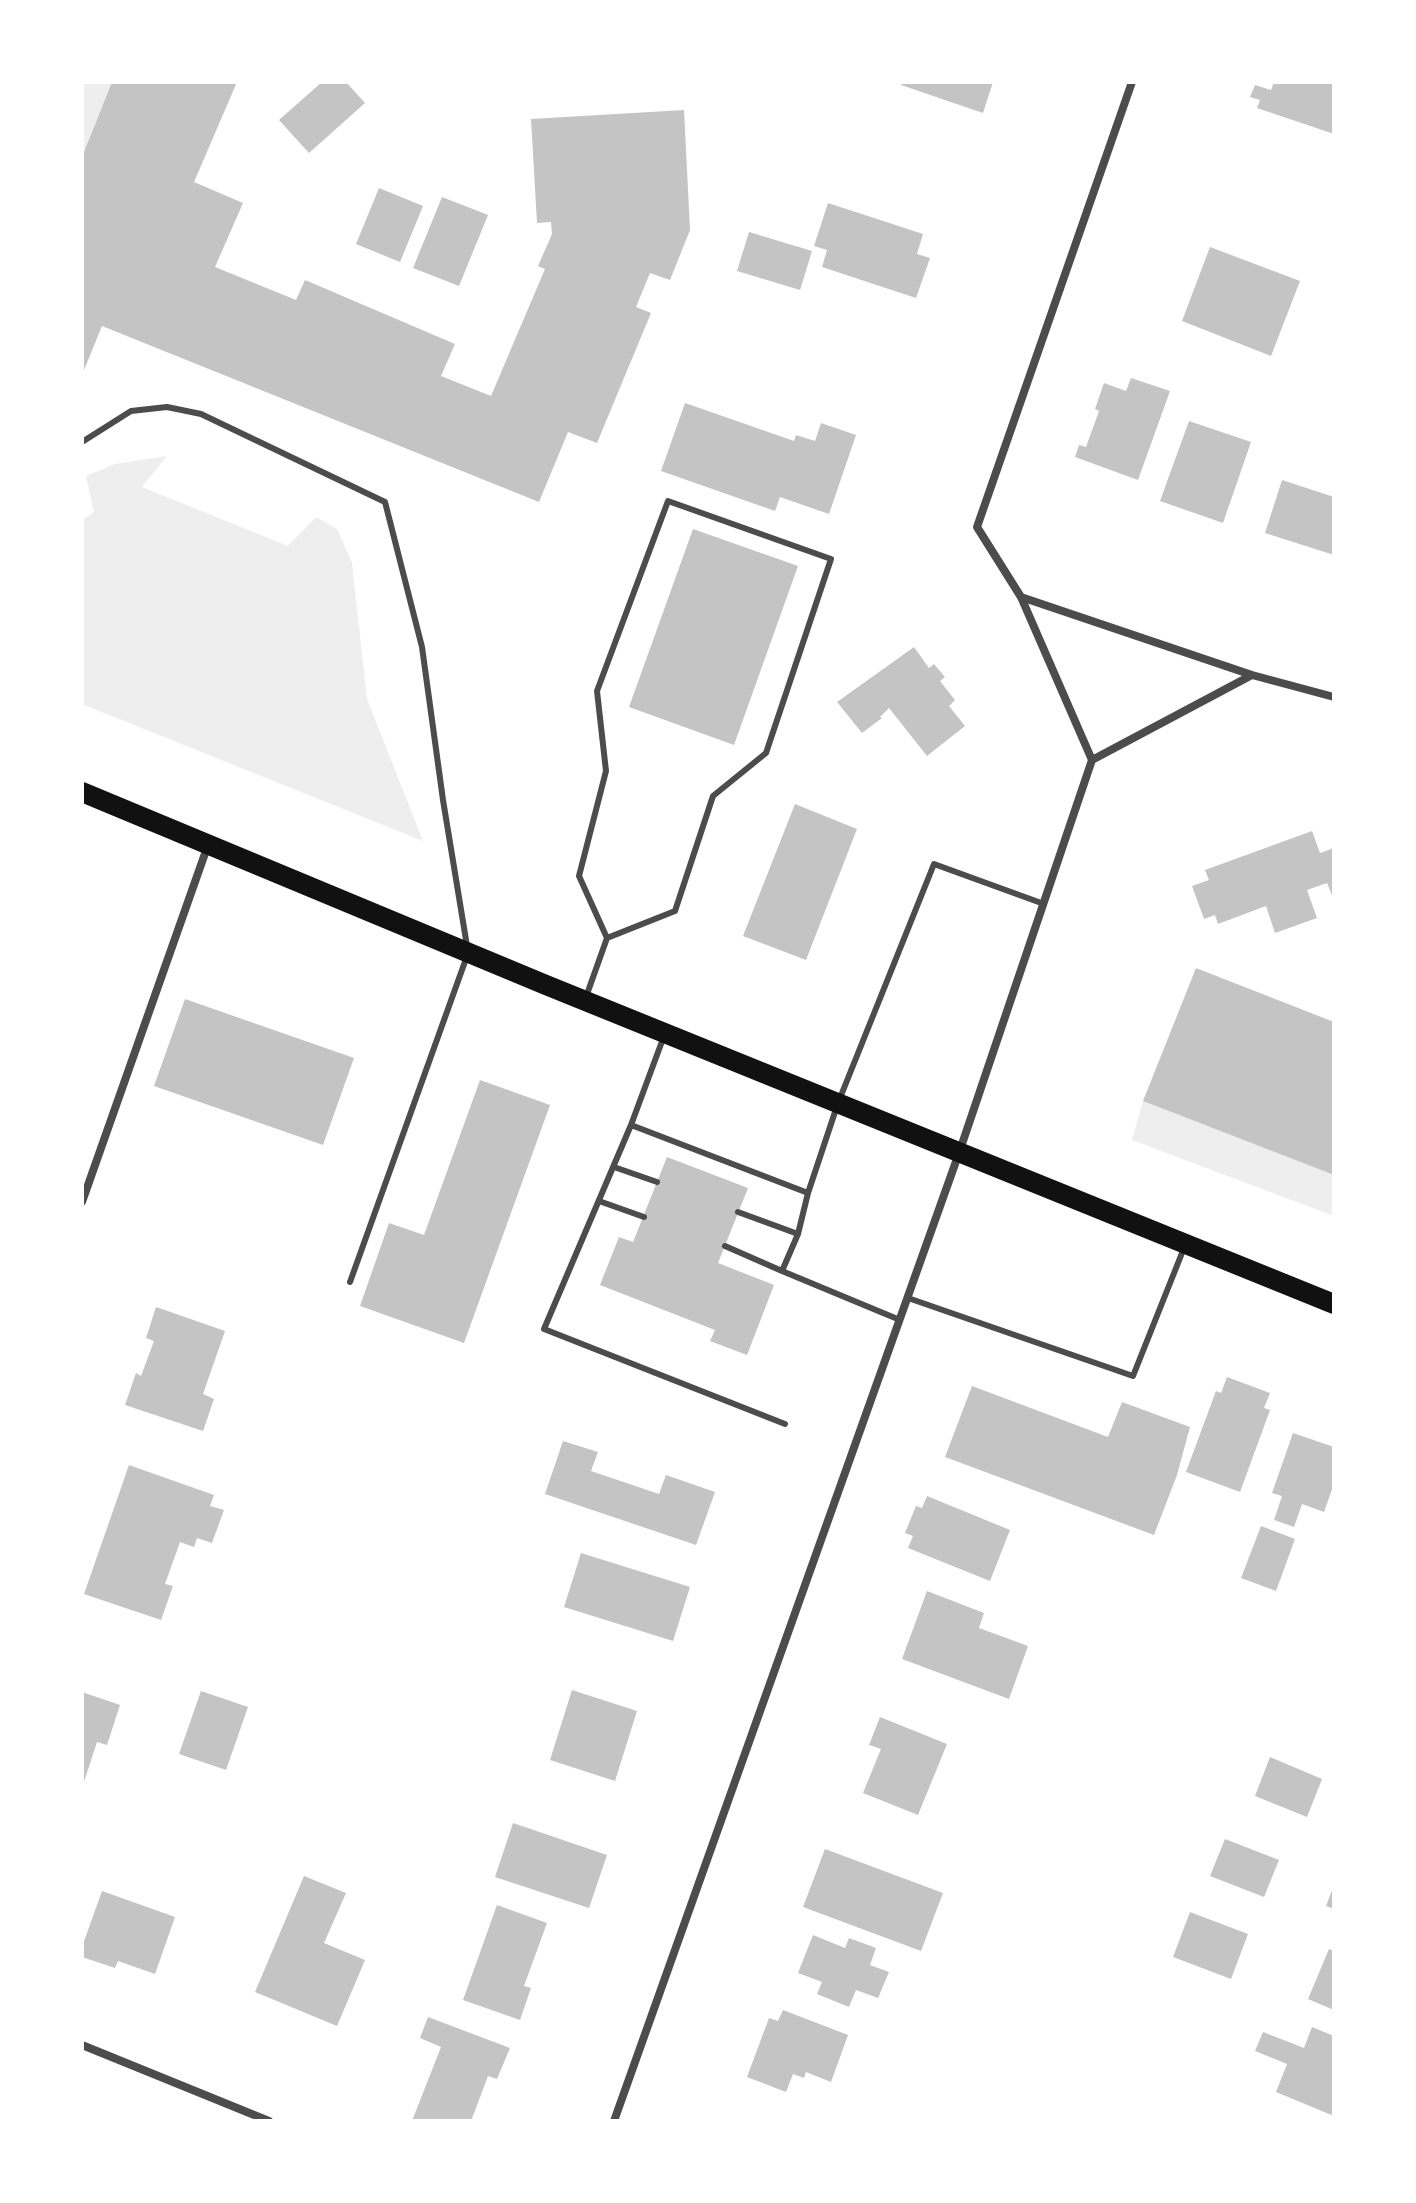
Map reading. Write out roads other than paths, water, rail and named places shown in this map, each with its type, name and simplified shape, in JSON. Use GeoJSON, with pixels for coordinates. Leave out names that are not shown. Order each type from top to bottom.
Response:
{"type":"FeatureCollection","features":[{"type":"Feature","properties":{"kind":"main road"},"geometry":{"type":"LineString","coordinates":[[82,792],[585,1001],[1334,1304]]}},
{"type":"Feature","properties":{"kind":"street"},"geometry":{"type":"LineString","coordinates":[[614,2121],[959,1153],[1092,760],[1021,597],[977,527],[1132,82]]}},
{"type":"Feature","properties":{"kind":"street"},"geometry":{"type":"LineString","coordinates":[[1021,597],[1252,675],[1334,697]]}},
{"type":"Feature","properties":{"kind":"street"},"geometry":{"type":"LineString","coordinates":[[1092,760],[1252,675]]}},
{"type":"Feature","properties":{"kind":"street"},"geometry":{"type":"LineString","coordinates":[[82,1202],[208,844]]}},
{"type":"Feature","properties":{"kind":"street"},"geometry":{"type":"LineString","coordinates":[[82,2045],[269,2121]]}},
{"type":"Feature","properties":{"kind":"lane"},"geometry":{"type":"LineString","coordinates":[[82,442],[131,411],[167,407],[201,414],[385,502],[422,647],[468,952],[350,1282]]}},
{"type":"Feature","properties":{"kind":"lane"},"geometry":{"type":"LineString","coordinates":[[585,1001],[607,938],[579,876],[606,771],[597,691],[668,501],[831,559],[766,753],[713,796],[675,911],[607,938]]}},
{"type":"Feature","properties":{"kind":"lane"},"geometry":{"type":"LineString","coordinates":[[782,1271],[798,1234],[808,1193],[838,1103],[934,864],[1044,904]]}},
{"type":"Feature","properties":{"kind":"lane"},"geometry":{"type":"LineString","coordinates":[[665,1033],[614,1167],[544,1329],[785,1424]]}},
{"type":"Feature","properties":{"kind":"lane"},"geometry":{"type":"LineString","coordinates":[[631,1125],[808,1193]]}},
{"type":"Feature","properties":{"kind":"lane"},"geometry":{"type":"LineString","coordinates":[[614,1167],[657,1182]]}},
{"type":"Feature","properties":{"kind":"lane"},"geometry":{"type":"LineString","coordinates":[[599,1201],[644,1217]]}},
{"type":"Feature","properties":{"kind":"lane"},"geometry":{"type":"LineString","coordinates":[[738,1212],[798,1234]]}},
{"type":"Feature","properties":{"kind":"lane"},"geometry":{"type":"LineString","coordinates":[[908,1298],[1133,1376],[1186,1244]]}},
{"type":"Feature","properties":{"kind":"lane"},"geometry":{"type":"LineString","coordinates":[[725,1246],[900,1320]]}}]}
